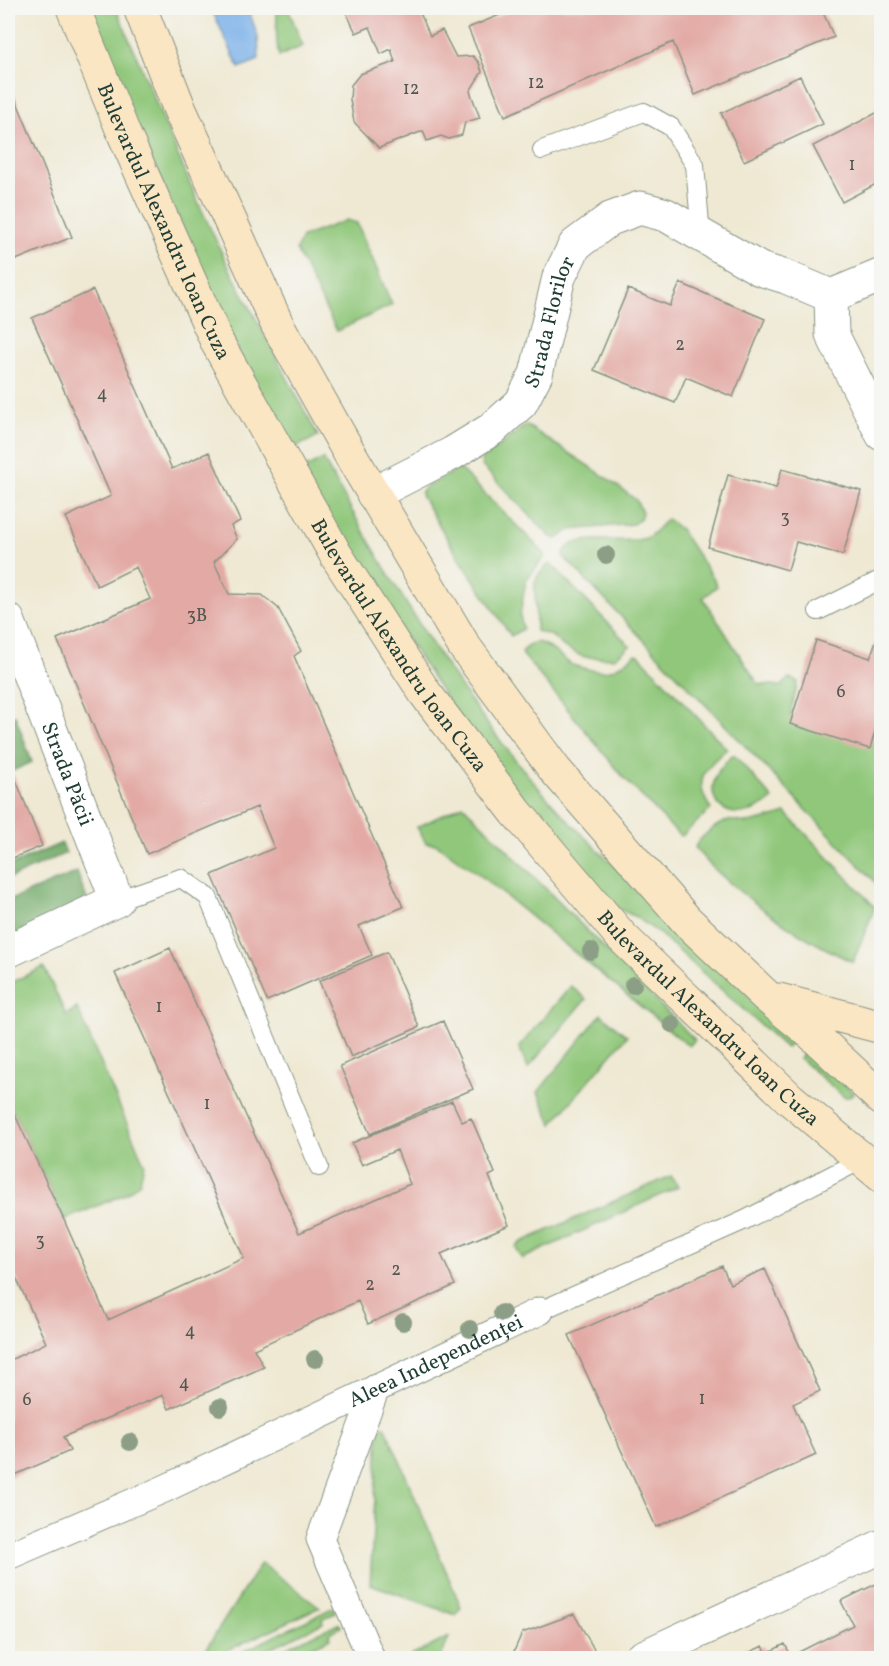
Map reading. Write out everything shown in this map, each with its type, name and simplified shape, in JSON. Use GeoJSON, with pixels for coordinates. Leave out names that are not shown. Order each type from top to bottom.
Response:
{"type":"FeatureCollection","features":[{"type":"Feature","properties":{"kind":"main road","name":"Bulevardul Alexandru Ioan Cuza"},"geometry":{"type":"LineString","coordinates":[[73,8],[124,134],[218,344],[336,555],[425,693],[516,812],[621,936],[790,1099],[871,1168]]}},
{"type":"Feature","properties":{"kind":"main road"},"geometry":{"type":"LineString","coordinates":[[140,8],[180,110],[277,324],[373,494],[464,646],[555,770],[687,921],[766,996],[811,1033],[882,1099]]}},
{"type":"Feature","properties":{"kind":"main road"},"geometry":{"type":"LineString","coordinates":[[766,996],[841,1018],[882,1027]]}},
{"type":"Feature","properties":{"kind":"street","name":"Strada Florilor"},"geometry":{"type":"LineString","coordinates":[[373,494],[445,457],[492,429],[521,403],[536,374],[559,277],[575,245],[610,219],[640,208],[666,215],[760,269],[831,296]]}},
{"type":"Feature","properties":{"kind":"street"},"geometry":{"type":"LineString","coordinates":[[882,275],[831,296],[832,334],[882,434]]}},
{"type":"Feature","properties":{"kind":"street","name":"Strada Păcii"},"geometry":{"type":"LineString","coordinates":[[11,641],[117,900]]}},
{"type":"Feature","properties":{"kind":"street"},"geometry":{"type":"LineString","coordinates":[[8,951],[117,900]]}},
{"type":"Feature","properties":{"kind":"street","name":"Aleea Independenței"},"geometry":{"type":"LineString","coordinates":[[8,1556],[164,1489],[540,1311]]}},
{"type":"Feature","properties":{"kind":"street"},"geometry":{"type":"LineString","coordinates":[[371,1659],[320,1539],[376,1388]]}},
{"type":"Feature","properties":{"kind":"street"},"geometry":{"type":"LineString","coordinates":[[641,1659],[882,1546]]}},
{"type":"Feature","properties":{"kind":"lane"},"geometry":{"type":"LineString","coordinates":[[543,150],[644,112],[671,127],[695,165],[701,236]]}},
{"type":"Feature","properties":{"kind":"lane"},"geometry":{"type":"LineString","coordinates":[[818,611],[882,579]]}},
{"type":"Feature","properties":{"kind":"lane"},"geometry":{"type":"LineString","coordinates":[[117,900],[181,878],[208,897],[319,1167]]}},
{"type":"Feature","properties":{"kind":"lane","name":"Aleea Independenței"},"geometry":{"type":"LineString","coordinates":[[540,1311],[744,1220],[871,1168]]}},
{"type":"Feature","properties":{"kind":"green space"},"geometry":{"type":"Polygon","coordinates":[[[84,8],[116,8],[197,200],[227,264],[318,436],[289,451],[250,378],[84,8]]]}},
{"type":"Feature","properties":{"kind":"green space"},"geometry":{"type":"Polygon","coordinates":[[[277,8],[288,8],[303,46],[279,56],[277,38],[277,8]]]}},
{"type":"Feature","properties":{"kind":"green space"},"geometry":{"type":"Polygon","coordinates":[[[347,220],[357,223],[392,305],[337,331],[296,250],[302,237],[347,220]]]}},
{"type":"Feature","properties":{"kind":"green space"},"geometry":{"type":"Polygon","coordinates":[[[526,425],[604,476],[636,500],[642,512],[640,519],[633,524],[570,530],[557,539],[551,537],[482,466],[481,460],[526,425]]]}},
{"type":"Feature","properties":{"kind":"green space"},"geometry":{"type":"Polygon","coordinates":[[[323,459],[415,618],[493,732],[536,785],[581,833],[797,1038],[786,1048],[661,935],[636,917],[605,902],[504,787],[298,472],[323,459]]]}},
{"type":"Feature","properties":{"kind":"green space"},"geometry":{"type":"Polygon","coordinates":[[[456,470],[461,470],[545,554],[526,580],[520,616],[523,629],[511,636],[422,497],[421,493],[424,488],[456,470]]]}},
{"type":"Feature","properties":{"kind":"green space"},"geometry":{"type":"Polygon","coordinates":[[[667,519],[680,529],[713,578],[717,586],[703,598],[758,684],[782,686],[789,678],[798,682],[790,715],[880,737],[881,735],[881,888],[563,556],[567,548],[576,543],[646,538],[667,519]]]}},
{"type":"Feature","properties":{"kind":"green space"},"geometry":{"type":"Polygon","coordinates":[[[549,564],[630,646],[614,658],[583,657],[564,647],[552,636],[536,631],[535,583],[538,575],[549,564]]]}},
{"type":"Feature","properties":{"kind":"green space"},"geometry":{"type":"Polygon","coordinates":[[[537,642],[550,648],[571,664],[602,671],[613,669],[636,654],[639,655],[727,749],[712,762],[703,776],[702,790],[711,809],[682,836],[624,778],[523,655],[522,652],[529,645],[537,642]]]}},
{"type":"Feature","properties":{"kind":"green space"},"geometry":{"type":"Polygon","coordinates":[[[15,715],[32,762],[8,773],[8,718],[15,715]]]}},
{"type":"Feature","properties":{"kind":"green space"},"geometry":{"type":"Polygon","coordinates":[[[732,756],[735,756],[773,799],[756,809],[741,813],[728,811],[719,805],[714,795],[714,783],[719,770],[732,756]]]}},
{"type":"Feature","properties":{"kind":"green space"},"geometry":{"type":"Polygon","coordinates":[[[463,805],[695,1040],[689,1046],[480,875],[436,844],[426,843],[417,827],[463,805]]]}},
{"type":"Feature","properties":{"kind":"green space"},"geometry":{"type":"Polygon","coordinates":[[[786,813],[875,907],[853,962],[808,939],[765,911],[721,875],[695,847],[709,831],[725,822],[748,823],[786,813]]]}},
{"type":"Feature","properties":{"kind":"green space"},"geometry":{"type":"Polygon","coordinates":[[[62,843],[66,853],[8,879],[8,866],[62,843]]]}},
{"type":"Feature","properties":{"kind":"green space"},"geometry":{"type":"Polygon","coordinates":[[[77,872],[88,902],[8,939],[8,901],[77,872]]]}},
{"type":"Feature","properties":{"kind":"green space"},"geometry":{"type":"Polygon","coordinates":[[[44,967],[66,1015],[77,1008],[144,1163],[140,1182],[125,1194],[64,1220],[8,1100],[8,984],[44,967]]]}},
{"type":"Feature","properties":{"kind":"green space"},"geometry":{"type":"Polygon","coordinates":[[[571,986],[586,999],[528,1068],[519,1047],[571,986]]]}},
{"type":"Feature","properties":{"kind":"green space"},"geometry":{"type":"Polygon","coordinates":[[[601,1014],[627,1036],[552,1124],[538,1092],[601,1014]]]}},
{"type":"Feature","properties":{"kind":"green space"},"geometry":{"type":"Polygon","coordinates":[[[809,1048],[853,1093],[849,1097],[844,1097],[799,1058],[809,1048]]]}},
{"type":"Feature","properties":{"kind":"green space"},"geometry":{"type":"Polygon","coordinates":[[[671,1176],[678,1187],[522,1259],[516,1247],[522,1242],[671,1176]]]}},
{"type":"Feature","properties":{"kind":"green space"},"geometry":{"type":"Polygon","coordinates":[[[385,1426],[461,1607],[456,1615],[370,1584],[379,1427],[385,1426]]]}},
{"type":"Feature","properties":{"kind":"green space"},"geometry":{"type":"Polygon","coordinates":[[[261,1563],[320,1607],[226,1651],[221,1658],[200,1658],[261,1563]]]}},
{"type":"Feature","properties":{"kind":"green space"},"geometry":{"type":"Polygon","coordinates":[[[334,1607],[335,1613],[322,1619],[323,1623],[250,1658],[230,1658],[334,1607]]]}},
{"type":"Feature","properties":{"kind":"green space"},"geometry":{"type":"Polygon","coordinates":[[[339,1623],[341,1627],[329,1633],[331,1638],[287,1658],[263,1658],[339,1623]]]}},
{"type":"Feature","properties":{"kind":"green space"},"geometry":{"type":"Polygon","coordinates":[[[449,1637],[441,1658],[412,1658],[411,1656],[449,1637]]]}},
{"type":"Feature","properties":{"kind":"water"},"geometry":{"type":"Polygon","coordinates":[[[211,8],[248,8],[258,37],[259,60],[239,68],[211,8]]]}},
{"type":"Feature","properties":{"kind":"building"},"geometry":{"type":"Polygon","coordinates":[[[344,8],[418,8],[430,36],[442,30],[456,57],[473,56],[479,63],[482,72],[470,91],[480,118],[465,122],[462,135],[449,139],[441,136],[427,141],[423,131],[379,148],[354,122],[350,100],[351,85],[360,74],[395,62],[391,49],[381,54],[370,27],[356,33],[344,8]]]}},
{"type":"Feature","properties":{"kind":"building"},"geometry":{"type":"Polygon","coordinates":[[[517,8],[821,8],[834,37],[695,95],[673,42],[505,116],[468,28],[517,8]]]}},
{"type":"Feature","properties":{"kind":"building"},"geometry":{"type":"Polygon","coordinates":[[[800,76],[823,124],[744,161],[721,113],[800,76]]]}},
{"type":"Feature","properties":{"kind":"building"},"geometry":{"type":"Polygon","coordinates":[[[8,80],[72,237],[11,262],[8,254],[8,80]]]}},
{"type":"Feature","properties":{"kind":"building"},"geometry":{"type":"Polygon","coordinates":[[[882,110],[882,181],[842,202],[813,146],[882,110]]]}},
{"type":"Feature","properties":{"kind":"building"},"geometry":{"type":"Polygon","coordinates":[[[680,283],[765,319],[733,397],[686,377],[675,403],[594,370],[628,289],[670,306],[680,283]]]}},
{"type":"Feature","properties":{"kind":"building"},"geometry":{"type":"Polygon","coordinates":[[[93,290],[172,469],[209,452],[240,521],[231,526],[237,539],[214,562],[229,594],[262,595],[278,608],[301,651],[294,656],[403,907],[359,926],[372,955],[267,1001],[212,875],[274,848],[257,807],[147,854],[57,639],[150,599],[136,567],[97,586],[66,517],[111,496],[32,318],[93,290]]]}},
{"type":"Feature","properties":{"kind":"building"},"geometry":{"type":"Polygon","coordinates":[[[782,469],[861,491],[843,555],[796,542],[788,570],[708,547],[728,475],[776,488],[782,469]]]}},
{"type":"Feature","properties":{"kind":"building"},"geometry":{"type":"Polygon","coordinates":[[[878,635],[882,637],[882,726],[877,724],[870,749],[790,724],[816,640],[870,658],[878,635]]]}},
{"type":"Feature","properties":{"kind":"building"},"geometry":{"type":"Polygon","coordinates":[[[14,775],[42,846],[8,860],[8,778],[14,775]]]}},
{"type":"Feature","properties":{"kind":"building"},"geometry":{"type":"Polygon","coordinates":[[[170,948],[299,1233],[410,1184],[397,1150],[362,1165],[352,1143],[452,1101],[462,1122],[471,1118],[495,1173],[489,1176],[509,1225],[441,1254],[455,1285],[368,1324],[358,1301],[254,1349],[264,1367],[169,1409],[163,1395],[63,1437],[70,1451],[8,1478],[8,1361],[46,1343],[8,1260],[8,1100],[108,1320],[244,1258],[115,973],[170,948]]]}},
{"type":"Feature","properties":{"kind":"building"},"geometry":{"type":"Polygon","coordinates":[[[387,952],[419,1027],[351,1057],[319,981],[387,952]]]}},
{"type":"Feature","properties":{"kind":"building"},"geometry":{"type":"Polygon","coordinates":[[[443,1021],[473,1089],[370,1134],[340,1066],[443,1021]]]}},
{"type":"Feature","properties":{"kind":"building"},"geometry":{"type":"Polygon","coordinates":[[[722,1266],[730,1284],[765,1269],[820,1391],[793,1404],[816,1455],[656,1527],[569,1335],[722,1266]]]}},
{"type":"Feature","properties":{"kind":"building"},"geometry":{"type":"Polygon","coordinates":[[[882,1581],[882,1658],[737,1658],[763,1646],[767,1653],[785,1644],[791,1656],[853,1625],[841,1601],[882,1581]]]}},
{"type":"Feature","properties":{"kind":"building"},"geometry":{"type":"Polygon","coordinates":[[[574,1614],[599,1658],[511,1658],[522,1633],[574,1614]]]}}]}
